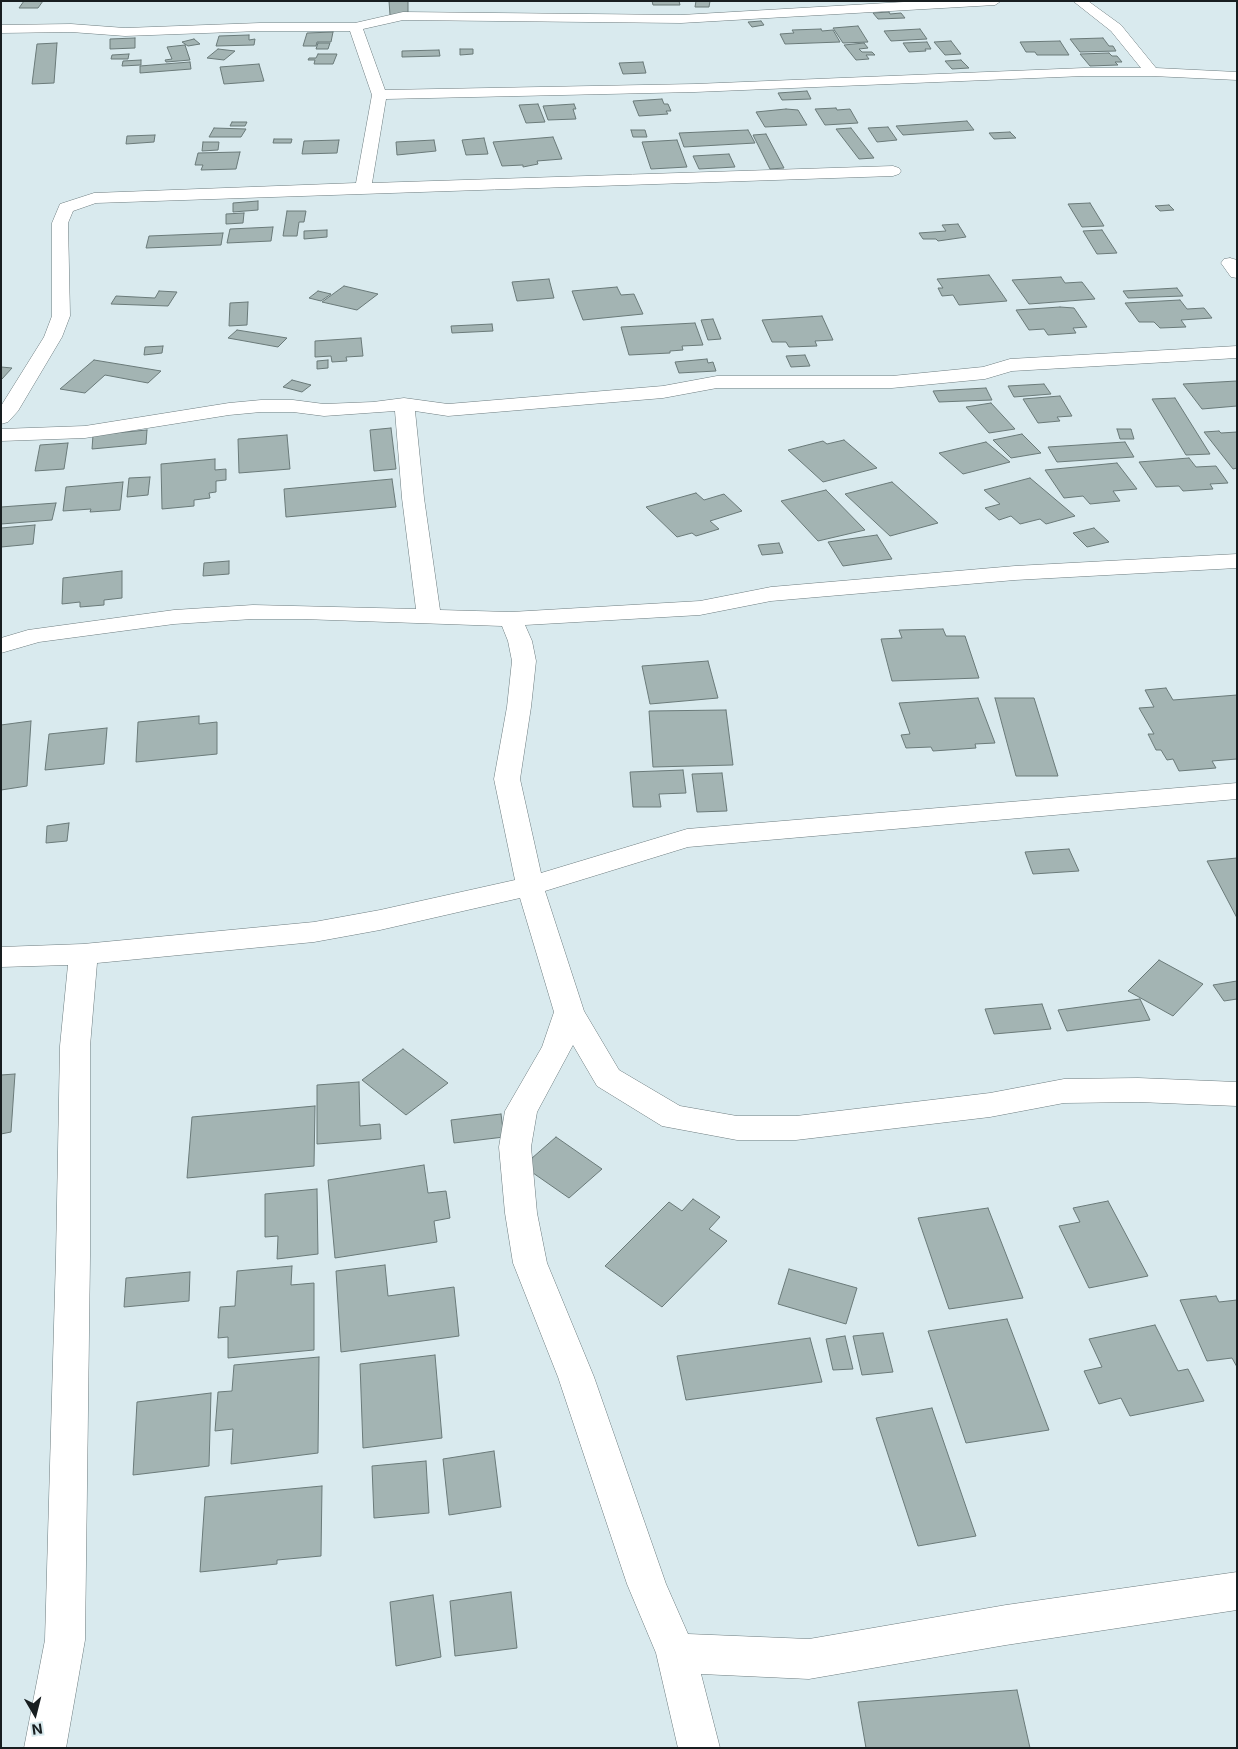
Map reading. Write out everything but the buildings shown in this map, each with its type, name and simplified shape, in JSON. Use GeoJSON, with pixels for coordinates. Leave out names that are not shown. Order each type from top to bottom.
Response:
{"type":"FeatureCollection","features":[{"type":"Feature","properties":{"kind":"street"},"geometry":{"type":"LineString","coordinates":[[1,29],[71,28],[125,32],[185,32],[260,27],[355,27],[403,16],[681,19],[994,1]]}},
{"type":"Feature","properties":{"kind":"street"},"geometry":{"type":"LineString","coordinates":[[1079,1],[1116,28],[1152,72]]}},
{"type":"Feature","properties":{"kind":"street"},"geometry":{"type":"LineString","coordinates":[[367,8],[375,22]]}},
{"type":"Feature","properties":{"kind":"street"},"geometry":{"type":"LineString","coordinates":[[355,27],[379,95],[363,188]]}},
{"type":"Feature","properties":{"kind":"street"},"geometry":{"type":"LineString","coordinates":[[379,95],[695,88],[1084,72],[1152,72],[1237,76]]}},
{"type":"Feature","properties":{"kind":"street"},"geometry":{"type":"LineString","coordinates":[[1,418],[11,407],[27,382],[53,337],[60,316],[60,223],[66,208],[94,198],[893,171]]}},
{"type":"Feature","properties":{"kind":"street"},"geometry":{"type":"LineString","coordinates":[[1,435],[85,432],[245,408],[277,406],[324,410],[373,408],[404,404],[448,410],[663,392],[710,383],[735,381],[892,382],[985,373],[1010,365],[1237,352]]}},
{"type":"Feature","properties":{"kind":"street"},"geometry":{"type":"LineString","coordinates":[[404,404],[413,498],[429,616]]}},
{"type":"Feature","properties":{"kind":"street"},"geometry":{"type":"LineString","coordinates":[[1,646],[36,636],[174,617],[292,612],[511,619],[700,608],[771,594],[1015,573],[1237,561]]}},
{"type":"Feature","properties":{"kind":"street"},"geometry":{"type":"LineString","coordinates":[[511,619],[520,641],[524,661],[519,707],[507,779],[530,886],[569,1012],[608,1078],[673,1117],[737,1128],[796,1128],[990,1105],[1064,1091],[1138,1090],[1237,1094]]}},
{"type":"Feature","properties":{"kind":"street"},"geometry":{"type":"LineString","coordinates":[[1,956],[83,954],[314,932],[380,920],[530,886],[687,838],[1237,791]]}},
{"type":"Feature","properties":{"kind":"street"},"geometry":{"type":"LineString","coordinates":[[45,1748],[65,1640],[73,1266],[75,1046],[83,954]]}},
{"type":"Feature","properties":{"kind":"street"},"geometry":{"type":"LineString","coordinates":[[569,1012],[557,1048],[521,1111],[516,1147],[521,1213],[530,1263],[576,1377],[647,1584],[676,1653],[699,1748]]}},
{"type":"Feature","properties":{"kind":"street"},"geometry":{"type":"LineString","coordinates":[[676,1653],[809,1659],[1006,1625],[1237,1592]]}}]}
